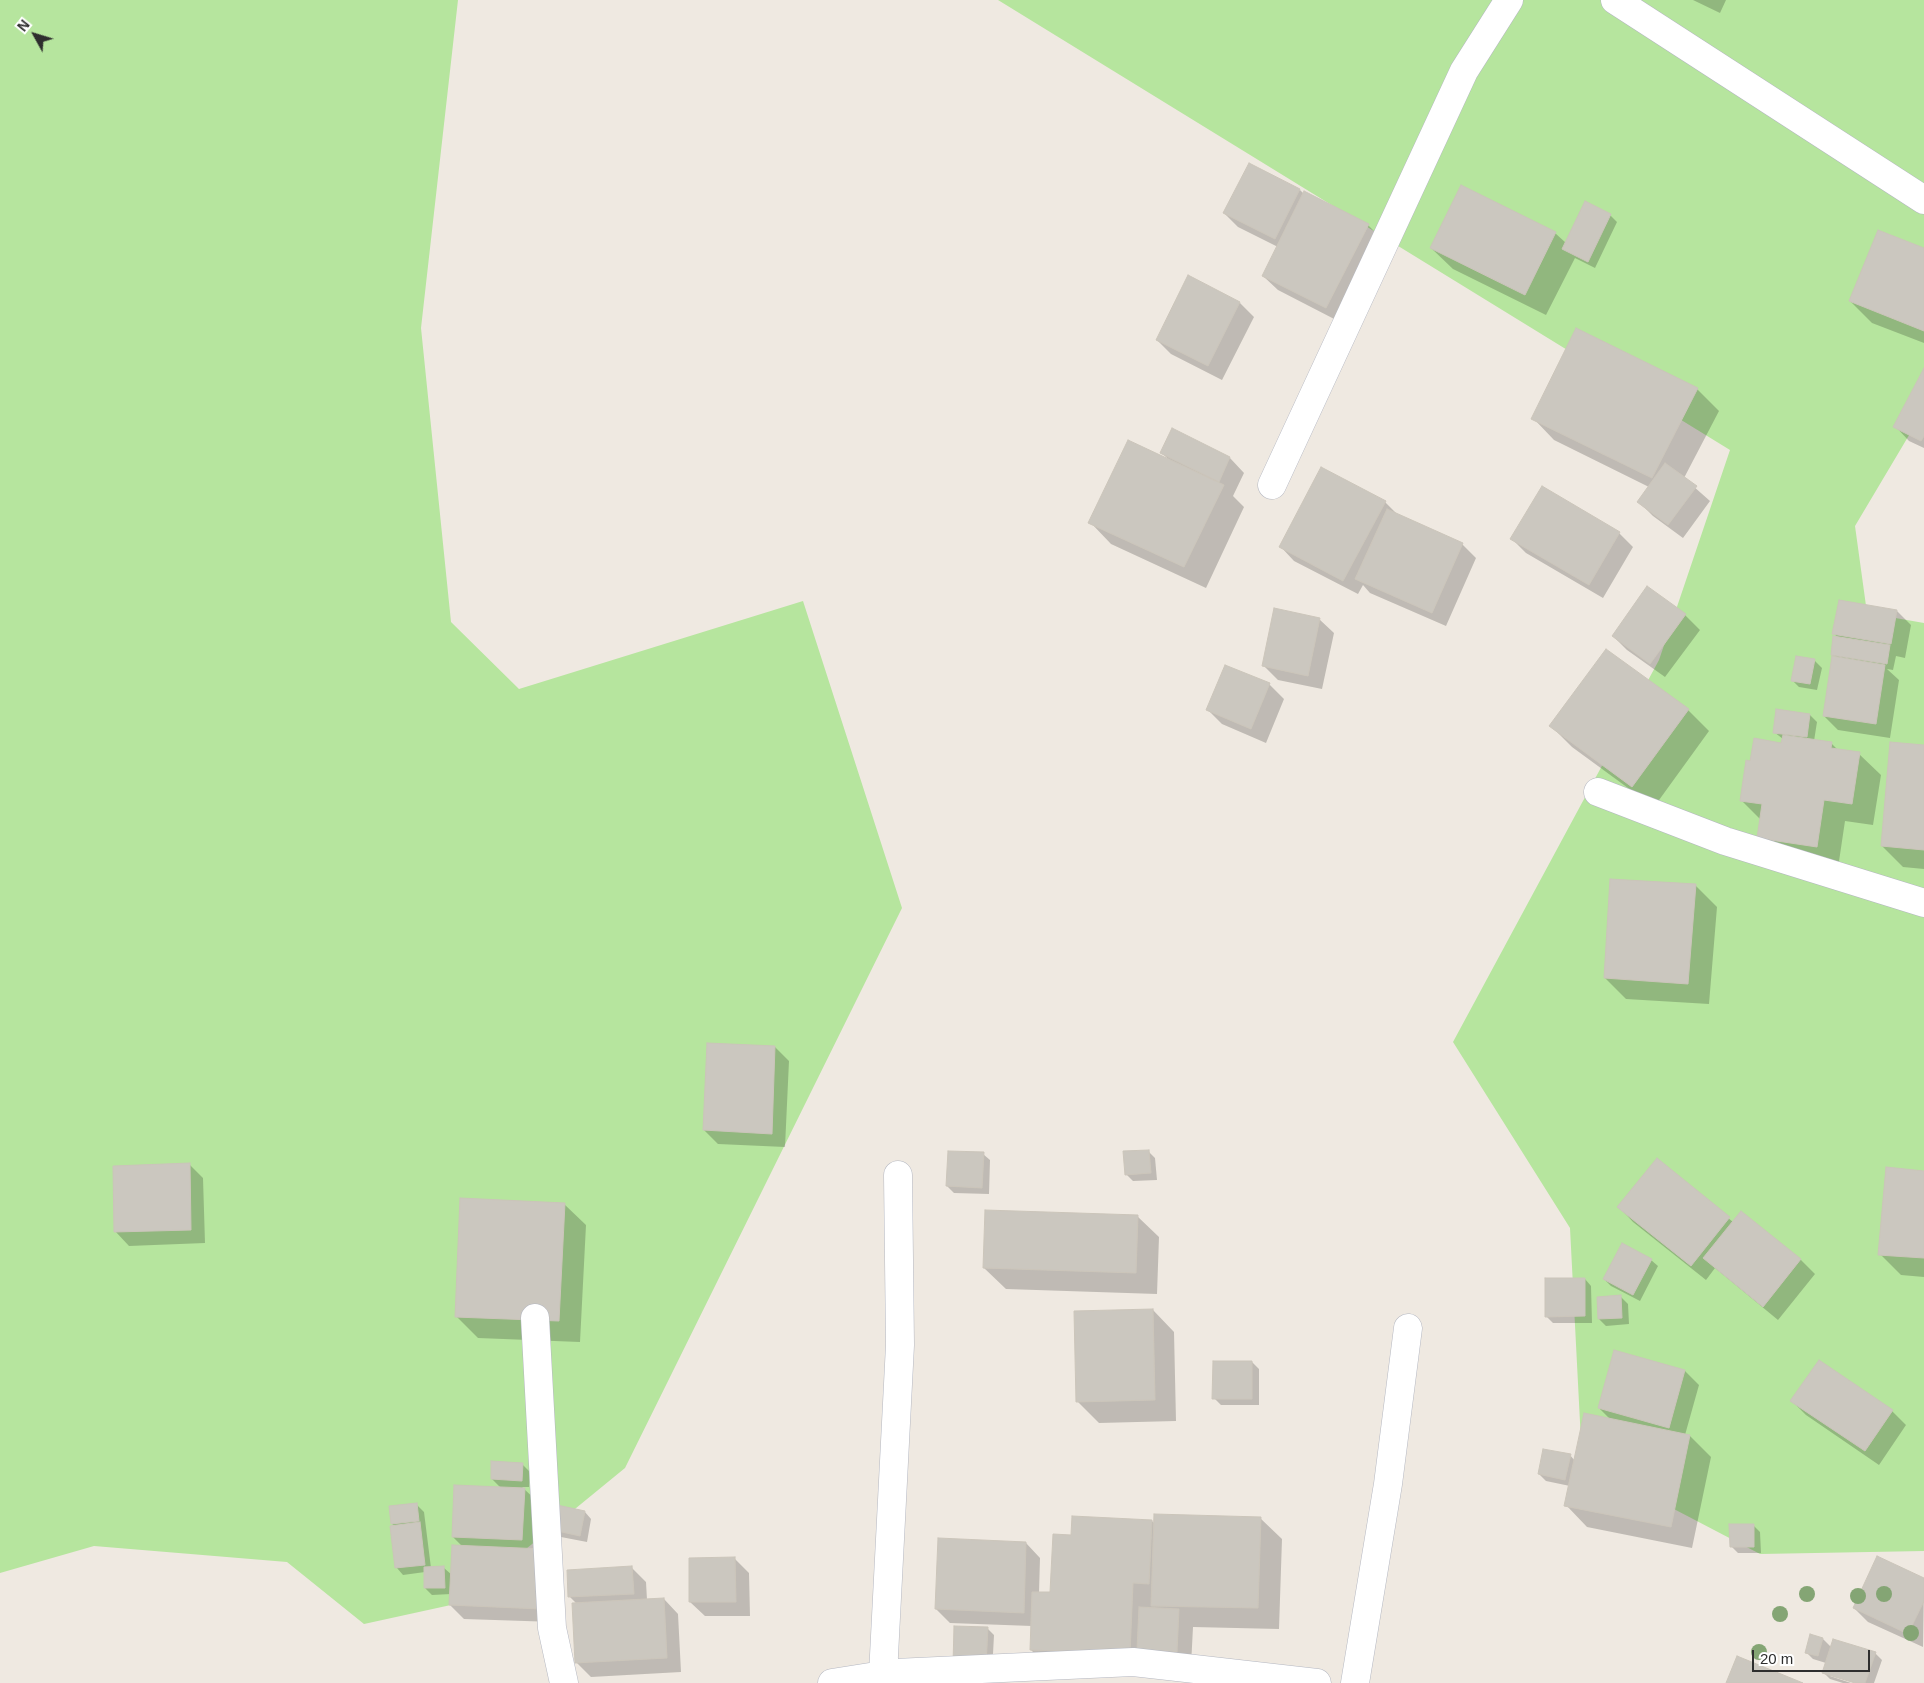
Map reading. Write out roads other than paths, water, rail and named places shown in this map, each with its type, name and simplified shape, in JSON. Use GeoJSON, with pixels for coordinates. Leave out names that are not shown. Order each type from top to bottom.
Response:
{"type":"FeatureCollection","features":[{"type":"Feature","properties":{"kind":"street"},"geometry":{"type":"LineString","coordinates":[[1272,485],[1464,71],[1509,0]]}},
{"type":"Feature","properties":{"kind":"street"},"geometry":{"type":"LineString","coordinates":[[1615,0],[1924,200]]}},
{"type":"Feature","properties":{"kind":"street"},"geometry":{"type":"LineString","coordinates":[[1598,792],[1725,840],[1924,903]]}},
{"type":"Feature","properties":{"kind":"street"},"geometry":{"type":"LineString","coordinates":[[883,1675],[900,1345],[898,1175]]}},
{"type":"Feature","properties":{"kind":"street"},"geometry":{"type":"LineString","coordinates":[[535,1318],[552,1628],[564,1683]]}},
{"type":"Feature","properties":{"kind":"street"},"geometry":{"type":"LineString","coordinates":[[1355,1683],[1388,1484],[1408,1328]]}},
{"type":"Feature","properties":{"kind":"street"},"geometry":{"type":"LineString","coordinates":[[832,1683],[895,1673],[1133,1662],[1317,1683]]}}]}
